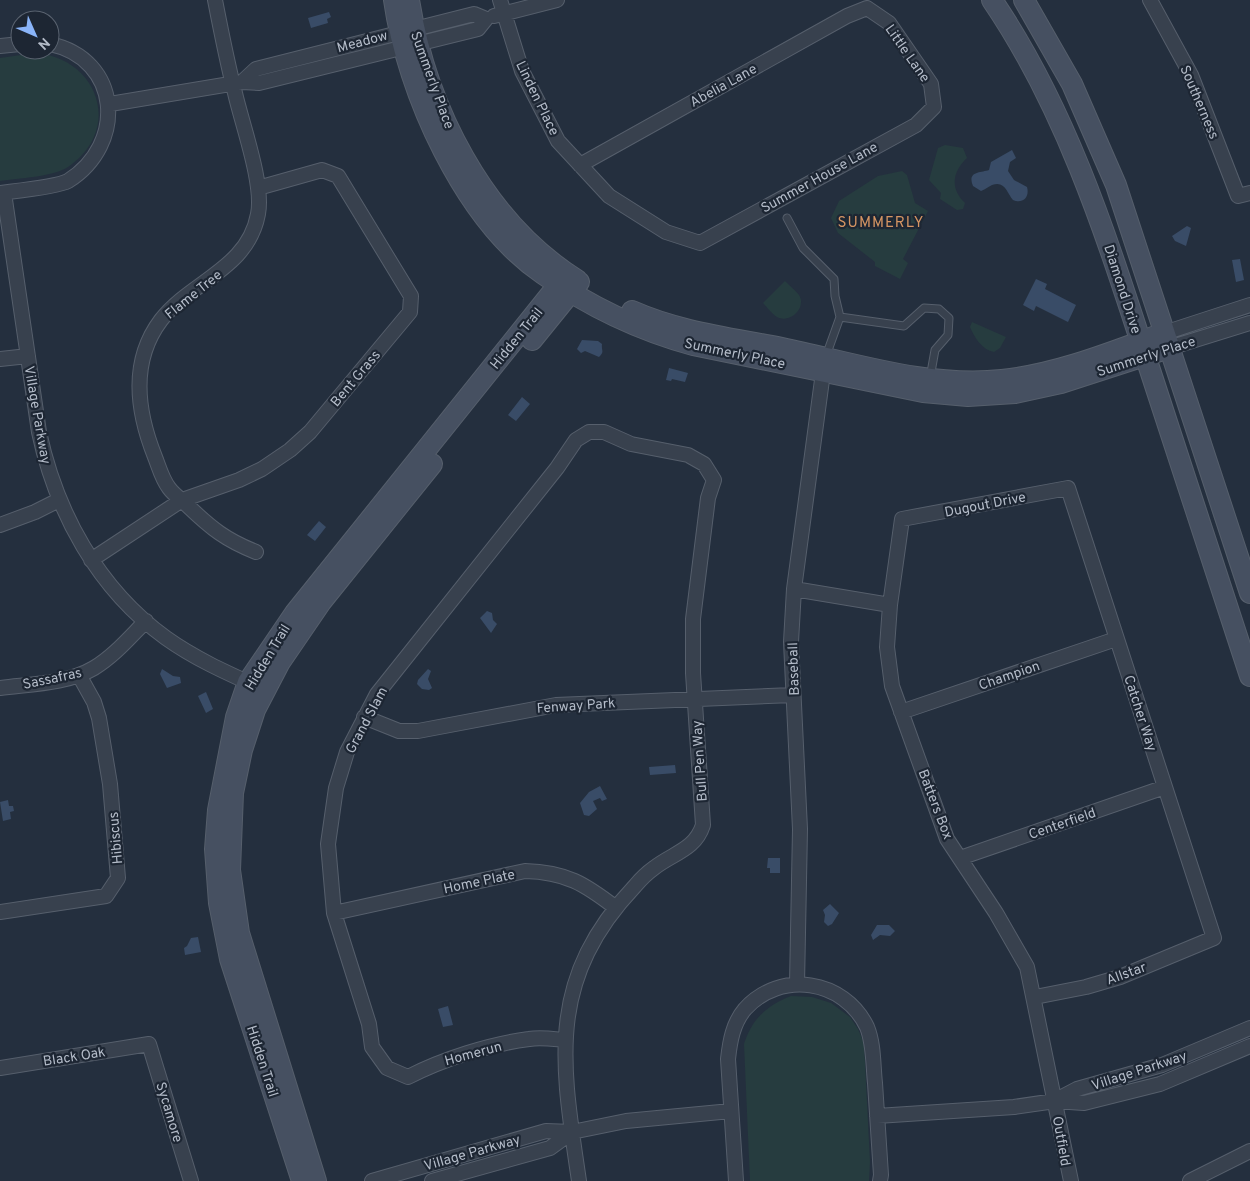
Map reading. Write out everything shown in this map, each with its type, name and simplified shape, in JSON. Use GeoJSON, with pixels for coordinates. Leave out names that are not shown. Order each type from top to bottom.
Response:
{"type":"FeatureCollection","features":[{"type":"Feature","properties":{"kind":"street","name":"Flame Tree"},"geometry":{"type":"LineString","coordinates":[[215,0],[237,83],[258,188],[258,214],[250,237],[234,260],[224,270],[168,310],[149,340],[141,361],[139,384],[140,410],[148,440],[169,488],[210,527],[229,541],[256,552]]}},
{"type":"Feature","properties":{"kind":"street","name":"Summerly Place"},"geometry":{"type":"LineString","coordinates":[[394,0],[408,38],[455,139],[477,177],[514,226],[569,283],[621,321],[657,335],[693,345],[930,378],[1000,380],[1040,374],[1143,348],[1167,340],[1250,305]]}},
{"type":"Feature","properties":{"kind":"street","name":"Summerly Place"},"geometry":{"type":"LineString","coordinates":[[408,38],[409,0]]}},
{"type":"Feature","properties":{"kind":"street","name":"Linden Place"},"geometry":{"type":"LineString","coordinates":[[500,0],[522,71],[558,141],[609,196],[666,232],[700,242]]}},
{"type":"Feature","properties":{"kind":"street","name":"Meadow"},"geometry":{"type":"LineString","coordinates":[[110,104],[237,83],[256,69],[408,38],[478,29],[486,18],[557,0]]}},
{"type":"Feature","properties":{"kind":"street","name":"Diamond Drive"},"geometry":{"type":"LineString","coordinates":[[992,0],[1009,24],[1042,84],[1078,160],[1143,348],[1250,676]]}},
{"type":"Feature","properties":{"kind":"street","name":"Diamond Drive"},"geometry":{"type":"LineString","coordinates":[[1024,0],[1054,50],[1090,123],[1116,184],[1250,593]]}},
{"type":"Feature","properties":{"kind":"street","name":"Southerness"},"geometry":{"type":"LineString","coordinates":[[1150,0],[1191,75],[1238,196],[1250,193]]}},
{"type":"Feature","properties":{"kind":"street","name":"Little Lane"},"geometry":{"type":"LineString","coordinates":[[867,8],[889,23],[926,76],[931,84],[934,107]]}},
{"type":"Feature","properties":{"kind":"street","name":"Abelia Lane"},"geometry":{"type":"LineString","coordinates":[[580,164],[847,16],[867,8]]}},
{"type":"Feature","properties":{"kind":"street"},"geometry":{"type":"LineString","coordinates":[[2,193],[65,182],[78,174],[102,144],[108,126],[110,104],[100,82],[89,66],[74,53],[60,48]]}},
{"type":"Feature","properties":{"kind":"street","name":"Summer House Lane"},"geometry":{"type":"LineString","coordinates":[[700,242],[916,125],[934,107]]}},
{"type":"Feature","properties":{"kind":"street","name":"Bent Grass"},"geometry":{"type":"LineString","coordinates":[[91,560],[182,500],[239,480],[262,469],[290,450],[310,432],[410,312],[411,296],[338,176],[322,170],[258,188]]}},
{"type":"Feature","properties":{"kind":"street","name":"Village Parkway"},"geometry":{"type":"LineString","coordinates":[[2,193],[41,441],[47,468],[59,500],[91,560],[114,588],[146,621],[165,638],[190,654],[256,686]]}},
{"type":"Feature","properties":{"kind":"street","name":"Hidden Trail"},"geometry":{"type":"LineString","coordinates":[[302,1181],[230,959],[219,903],[215,849],[218,810],[236,717],[256,686],[295,612],[569,283]]}},
{"type":"Feature","properties":{"kind":"street","name":"Summerly Place"},"geometry":{"type":"LineString","coordinates":[[1167,340],[1250,323]]}},
{"type":"Feature","properties":{"kind":"street","name":"Summerly Place"},"geometry":{"type":"LineString","coordinates":[[824,364],[923,392],[968,396],[1015,393],[1061,383],[1143,348]]}},
{"type":"Feature","properties":{"kind":"street"},"geometry":{"type":"LineString","coordinates":[[0,359],[28,356]]}},
{"type":"Feature","properties":{"kind":"street","name":"Baseball"},"geometry":{"type":"LineString","coordinates":[[797,984],[800,829],[791,642],[794,589],[824,364]]}},
{"type":"Feature","properties":{"kind":"street","name":"Bull Pen Way"},"geometry":{"type":"LineString","coordinates":[[579,1181],[565,1081],[564,1040],[569,1007],[579,972],[594,940],[616,908],[654,868],[691,845],[699,836],[703,824],[694,699],[693,619],[708,498],[714,480],[704,464],[688,455],[631,444],[604,432],[589,432]]}},
{"type":"Feature","properties":{"kind":"street","name":"Grand Slam"},"geometry":{"type":"LineString","coordinates":[[388,1068],[372,1047],[369,1024],[334,914],[328,852],[336,788],[347,752],[377,694],[394,671],[557,468],[576,440],[589,432]]}},
{"type":"Feature","properties":{"kind":"street","name":"Dugout Drive"},"geometry":{"type":"LineString","coordinates":[[902,520],[1068,488]]}},
{"type":"Feature","properties":{"kind":"street","name":"Catcher Way"},"geometry":{"type":"LineString","coordinates":[[1068,488],[1214,938]]}},
{"type":"Feature","properties":{"kind":"street"},"geometry":{"type":"LineString","coordinates":[[0,525],[35,512],[59,500]]}},
{"type":"Feature","properties":{"kind":"street","name":"Batters Box"},"geometry":{"type":"LineString","coordinates":[[902,520],[890,605],[887,647],[892,686],[947,838],[1014,942],[1027,967],[1055,1101]]}},
{"type":"Feature","properties":{"kind":"street"},"geometry":{"type":"LineString","coordinates":[[794,589],[890,605]]}},
{"type":"Feature","properties":{"kind":"street","name":"Sassafras"},"geometry":{"type":"LineString","coordinates":[[0,688],[79,675],[94,668],[111,656],[146,621]]}},
{"type":"Feature","properties":{"kind":"street","name":"Champion"},"geometry":{"type":"LineString","coordinates":[[901,712],[1116,638]]}},
{"type":"Feature","properties":{"kind":"street","name":"Hibiscus"},"geometry":{"type":"LineString","coordinates":[[0,912],[106,896],[118,878],[110,784],[99,718],[94,702],[79,675]]}},
{"type":"Feature","properties":{"kind":"street","name":"Hidden Trail"},"geometry":{"type":"LineString","coordinates":[[256,686],[233,794],[230,840],[232,895],[239,933],[316,1181]]}},
{"type":"Feature","properties":{"kind":"street","name":"Fenway Park"},"geometry":{"type":"LineString","coordinates":[[364,717],[399,731],[418,731],[556,705],[793,695]]}},
{"type":"Feature","properties":{"kind":"street","name":"Centerfield"},"geometry":{"type":"LineString","coordinates":[[960,858],[1165,787]]}},
{"type":"Feature","properties":{"kind":"street","name":"Home Plate"},"geometry":{"type":"LineString","coordinates":[[334,914],[525,871],[547,871],[570,877],[590,888],[616,908]]}},
{"type":"Feature","properties":{"kind":"street","name":"Allstar"},"geometry":{"type":"LineString","coordinates":[[1034,998],[1086,987],[1120,977],[1214,938]]}},
{"type":"Feature","properties":{"kind":"street"},"geometry":{"type":"LineString","coordinates":[[736,1181],[728,1059],[730,1040],[736,1022],[758,998],[778,988],[797,984],[819,986],[840,996],[855,1009],[867,1028],[872,1048],[880,1181]]}},
{"type":"Feature","properties":{"kind":"street","name":"Village Parkway"},"geometry":{"type":"LineString","coordinates":[[1055,1101],[1077,1089],[1162,1065],[1250,1028]]}},
{"type":"Feature","properties":{"kind":"street","name":"Homerun"},"geometry":{"type":"LineString","coordinates":[[388,1068],[408,1077],[435,1063],[513,1042],[531,1038],[564,1040]]}},
{"type":"Feature","properties":{"kind":"street","name":"Black Oak"},"geometry":{"type":"LineString","coordinates":[[0,1068],[148,1044]]}},
{"type":"Feature","properties":{"kind":"street","name":"Sycamore"},"geometry":{"type":"LineString","coordinates":[[148,1044],[191,1181]]}},
{"type":"Feature","properties":{"kind":"street","name":"Village Parkway"},"geometry":{"type":"LineString","coordinates":[[877,1116],[1014,1107],[1055,1101],[1084,1103],[1160,1084],[1250,1046]]}},
{"type":"Feature","properties":{"kind":"street","name":"Outfield"},"geometry":{"type":"LineString","coordinates":[[1055,1101],[1071,1181]]}},
{"type":"Feature","properties":{"kind":"street","name":"Village Parkway"},"geometry":{"type":"LineString","coordinates":[[372,1181],[546,1131],[572,1132],[626,1121],[731,1111]]}},
{"type":"Feature","properties":{"kind":"street","name":"Village Parkway"},"geometry":{"type":"LineString","coordinates":[[432,1181],[550,1148],[572,1132]]}},
{"type":"Feature","properties":{"kind":"street"},"geometry":{"type":"LineString","coordinates":[[1190,1181],[1250,1151]]}},
{"type":"Feature","properties":{"kind":"lane"},"geometry":{"type":"LineString","coordinates":[[787,218],[803,248],[834,279],[835,296],[840,317],[824,364]]}},
{"type":"Feature","properties":{"kind":"lane"},"geometry":{"type":"LineString","coordinates":[[840,317],[904,326],[924,308],[940,309],[949,318],[948,335],[934,350],[930,378]]}},
{"type":"Feature","properties":{"kind":"green space"},"geometry":{"type":"Polygon","coordinates":[[[10,57],[10,60],[60,60],[75,68],[88,82],[96,98],[99,116],[95,134],[85,152],[68,167],[45,175],[0,181],[0,58],[10,57]]]}},
{"type":"Feature","properties":{"kind":"green space"},"geometry":{"type":"Polygon","coordinates":[[[945,145],[963,148],[967,158],[958,169],[955,180],[957,192],[965,203],[963,209],[957,210],[940,199],[941,193],[929,180],[938,148],[945,145]]]}},
{"type":"Feature","properties":{"kind":"green space"},"geometry":{"type":"Polygon","coordinates":[[[902,171],[907,175],[915,203],[928,211],[903,259],[908,263],[900,279],[875,266],[875,262],[838,233],[831,218],[839,201],[878,176],[902,171]]]}},
{"type":"Feature","properties":{"kind":"green space"},"geometry":{"type":"Polygon","coordinates":[[[785,281],[799,295],[801,305],[792,317],[782,319],[775,316],[763,303],[785,281]]]}},
{"type":"Feature","properties":{"kind":"green space"},"geometry":{"type":"Polygon","coordinates":[[[972,322],[1006,337],[1000,348],[994,352],[982,346],[970,327],[972,322]]]}},
{"type":"Feature","properties":{"kind":"green space"},"geometry":{"type":"Polygon","coordinates":[[[791,996],[812,997],[831,1003],[850,1017],[864,1043],[870,1162],[869,1181],[750,1181],[744,1044],[751,1027],[761,1014],[774,1004],[791,996]]]}},
{"type":"Feature","properties":{"kind":"water"},"geometry":{"type":"Polygon","coordinates":[[[329,12],[331,17],[327,19],[328,23],[311,28],[308,18],[329,12]]]}},
{"type":"Feature","properties":{"kind":"water"},"geometry":{"type":"Polygon","coordinates":[[[1012,150],[1016,158],[1010,162],[1008,171],[1014,180],[1027,187],[1026,197],[1022,201],[1013,200],[1000,184],[992,185],[981,191],[973,186],[973,175],[989,170],[991,162],[1012,150]]]}},
{"type":"Feature","properties":{"kind":"water"},"geometry":{"type":"Polygon","coordinates":[[[1187,226],[1191,228],[1186,246],[1175,241],[1172,236],[1187,226]]]}},
{"type":"Feature","properties":{"kind":"water"},"geometry":{"type":"Polygon","coordinates":[[[1240,259],[1244,280],[1236,282],[1232,260],[1240,259]]]}},
{"type":"Feature","properties":{"kind":"water"},"geometry":{"type":"Polygon","coordinates":[[[1036,279],[1047,284],[1045,289],[1076,305],[1068,322],[1036,306],[1034,311],[1023,305],[1036,279]]]}},
{"type":"Feature","properties":{"kind":"water"},"geometry":{"type":"Polygon","coordinates":[[[582,340],[598,341],[602,344],[601,355],[599,357],[585,351],[581,353],[577,349],[582,340]]]}},
{"type":"Feature","properties":{"kind":"water"},"geometry":{"type":"Polygon","coordinates":[[[669,368],[688,373],[685,382],[672,379],[671,381],[666,380],[669,368]]]}},
{"type":"Feature","properties":{"kind":"water"},"geometry":{"type":"Polygon","coordinates":[[[522,397],[530,404],[516,421],[508,415],[522,397]]]}},
{"type":"Feature","properties":{"kind":"water"},"geometry":{"type":"Polygon","coordinates":[[[319,521],[326,527],[315,541],[307,535],[319,521]]]}},
{"type":"Feature","properties":{"kind":"water"},"geometry":{"type":"Polygon","coordinates":[[[487,611],[492,613],[493,620],[497,624],[491,633],[480,618],[487,611]]]}},
{"type":"Feature","properties":{"kind":"water"},"geometry":{"type":"Polygon","coordinates":[[[162,669],[173,676],[180,677],[181,683],[167,688],[160,674],[162,669]]]}},
{"type":"Feature","properties":{"kind":"water"},"geometry":{"type":"Polygon","coordinates":[[[428,669],[431,671],[428,679],[432,688],[429,690],[422,689],[417,684],[418,680],[428,669]]]}},
{"type":"Feature","properties":{"kind":"water"},"geometry":{"type":"Polygon","coordinates":[[[206,692],[213,709],[206,713],[198,696],[206,692]]]}},
{"type":"Feature","properties":{"kind":"water"},"geometry":{"type":"Polygon","coordinates":[[[675,765],[676,773],[650,775],[649,767],[675,765]]]}},
{"type":"Feature","properties":{"kind":"water"},"geometry":{"type":"Polygon","coordinates":[[[600,786],[607,799],[602,801],[600,798],[593,801],[597,809],[589,816],[584,815],[580,803],[589,792],[600,786]]]}},
{"type":"Feature","properties":{"kind":"water"},"geometry":{"type":"Polygon","coordinates":[[[8,800],[9,806],[13,806],[14,811],[10,812],[11,819],[3,821],[0,802],[8,800]]]}},
{"type":"Feature","properties":{"kind":"water"},"geometry":{"type":"Polygon","coordinates":[[[768,858],[780,858],[780,873],[770,873],[770,868],[767,868],[768,858]]]}},
{"type":"Feature","properties":{"kind":"water"},"geometry":{"type":"Polygon","coordinates":[[[830,904],[839,913],[832,924],[828,926],[824,922],[825,915],[823,910],[830,904]]]}},
{"type":"Feature","properties":{"kind":"water"},"geometry":{"type":"Polygon","coordinates":[[[877,925],[889,925],[895,931],[890,936],[880,935],[873,940],[871,935],[877,925]]]}},
{"type":"Feature","properties":{"kind":"water"},"geometry":{"type":"Polygon","coordinates":[[[198,937],[201,952],[185,955],[184,948],[191,938],[198,937]]]}},
{"type":"Feature","properties":{"kind":"water"},"geometry":{"type":"Polygon","coordinates":[[[448,1006],[453,1025],[443,1027],[438,1009],[448,1006]]]}},
{"type":"Feature","properties":{"kind":"district","name":"SUMMERLY"},"geometry":{"type":"Point","coordinates":[881,222]}}]}
